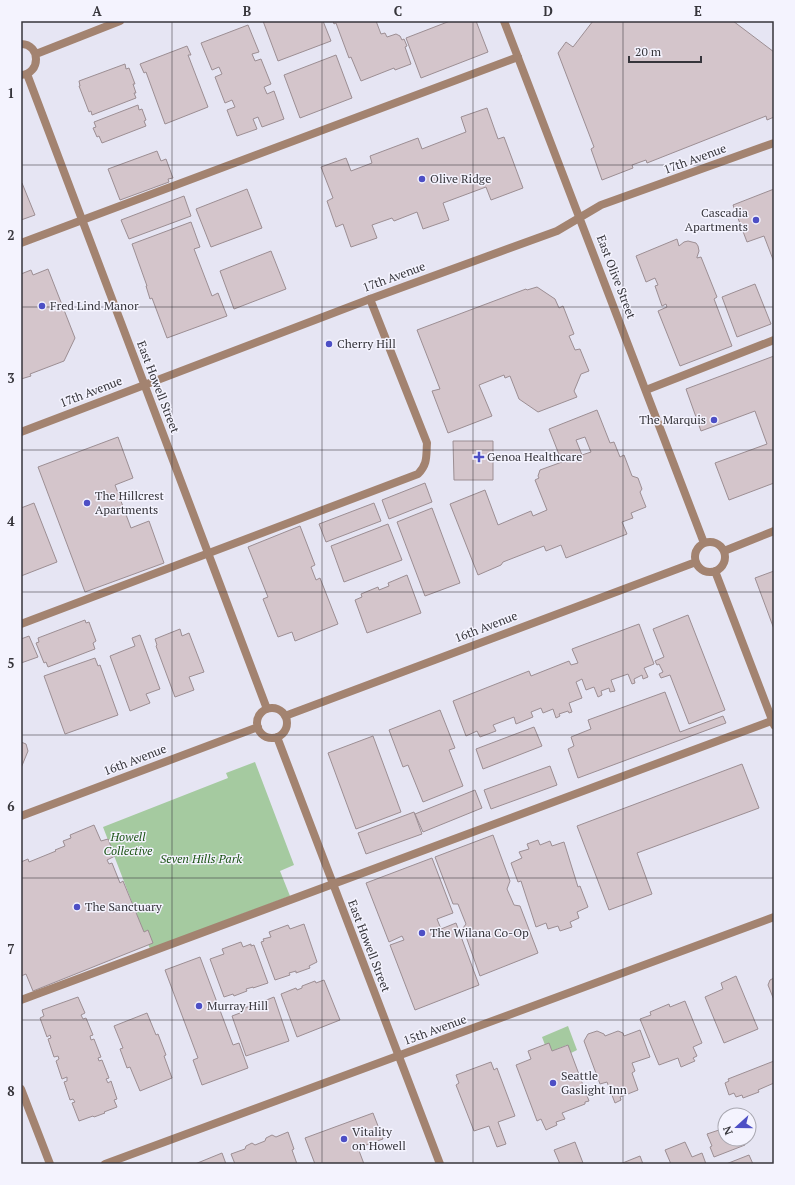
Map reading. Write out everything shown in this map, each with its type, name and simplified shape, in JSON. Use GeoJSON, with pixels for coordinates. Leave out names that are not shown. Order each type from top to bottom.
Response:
{"type":"FeatureCollection","features":[{"type":"Feature","properties":{"kind":"street"},"geometry":{"type":"LineString","coordinates":[[36,54],[120,21]]}},
{"type":"Feature","properties":{"kind":"street","name":"East Olive Street"},"geometry":{"type":"LineString","coordinates":[[504,21],[704,543]]}},
{"type":"Feature","properties":{"kind":"street"},"geometry":{"type":"LineString","coordinates":[[21,44],[29,46],[36,54],[37,62],[32,70],[24,74]]}},
{"type":"Feature","properties":{"kind":"street"},"geometry":{"type":"LineString","coordinates":[[21,243],[518,57]]}},
{"type":"Feature","properties":{"kind":"street","name":"East Howell Street"},"geometry":{"type":"LineString","coordinates":[[24,74],[144,384],[267,709]]}},
{"type":"Feature","properties":{"kind":"street","name":"17th Avenue"},"geometry":{"type":"LineString","coordinates":[[21,432],[370,298],[557,231],[601,205],[774,143]]}},
{"type":"Feature","properties":{"kind":"street"},"geometry":{"type":"LineString","coordinates":[[21,624],[418,474],[424,468],[426,460],[426,443],[370,298]]}},
{"type":"Feature","properties":{"kind":"street"},"geometry":{"type":"LineString","coordinates":[[646,390],[774,340]]}},
{"type":"Feature","properties":{"kind":"street"},"geometry":{"type":"LineString","coordinates":[[724,551],[774,531]]}},
{"type":"Feature","properties":{"kind":"street"},"geometry":{"type":"LineString","coordinates":[[711,541],[716,542],[724,551],[726,559],[721,568],[715,571],[703,571],[696,562],[695,553],[697,548],[704,543],[711,541]]}},
{"type":"Feature","properties":{"kind":"street","name":"16th Avenue"},"geometry":{"type":"LineString","coordinates":[[285,716],[696,562]]}},
{"type":"Feature","properties":{"kind":"street"},"geometry":{"type":"LineString","coordinates":[[21,1000],[773,722],[715,571]]}},
{"type":"Feature","properties":{"kind":"street"},"geometry":{"type":"LineString","coordinates":[[274,708],[279,710],[285,716],[287,725],[285,730],[277,737],[265,736],[258,727],[258,718],[267,709],[274,708]]}},
{"type":"Feature","properties":{"kind":"street","name":"16th Avenue"},"geometry":{"type":"LineString","coordinates":[[21,816],[258,727]]}},
{"type":"Feature","properties":{"kind":"street","name":"East Howell Street"},"geometry":{"type":"LineString","coordinates":[[277,737],[440,1164]]}},
{"type":"Feature","properties":{"kind":"street","name":"15th Avenue"},"geometry":{"type":"LineString","coordinates":[[105,1164],[774,917]]}},
{"type":"Feature","properties":{"kind":"street"},"geometry":{"type":"LineString","coordinates":[[21,1088],[50,1164]]}},
{"type":"Feature","properties":{"kind":"green space","name":"Seven Hills Park"},"geometry":{"type":"Polygon","coordinates":[[[255,762],[294,865],[280,871],[290,896],[150,949],[103,827],[228,778],[226,773],[255,762]]]}},
{"type":"Feature","properties":{"kind":"green space"},"geometry":{"type":"Polygon","coordinates":[[[568,1026],[577,1050],[571,1053],[567,1045],[552,1051],[545,1045],[542,1037],[568,1026]]]}},
{"type":"Feature","properties":{"kind":"building"},"geometry":{"type":"Polygon","coordinates":[[[263,21],[323,21],[331,41],[278,61],[263,21]]]}},
{"type":"Feature","properties":{"kind":"building"},"geometry":{"type":"Polygon","coordinates":[[[333,21],[376,21],[381,34],[385,33],[387,37],[396,34],[400,36],[402,40],[404,39],[411,64],[395,70],[394,68],[361,81],[351,57],[349,58],[336,23],[334,24],[333,21]]]}},
{"type":"Feature","properties":{"kind":"building"},"geometry":{"type":"Polygon","coordinates":[[[450,21],[476,21],[488,52],[421,78],[406,38],[450,21]]]}},
{"type":"Feature","properties":{"kind":"building"},"geometry":{"type":"Polygon","coordinates":[[[593,21],[733,21],[774,52],[774,117],[767,120],[766,116],[647,163],[646,160],[632,165],[633,168],[602,180],[591,149],[594,147],[558,53],[566,42],[573,47],[593,21]]]}},
{"type":"Feature","properties":{"kind":"building"},"geometry":{"type":"Polygon","coordinates":[[[248,25],[259,52],[252,54],[255,61],[261,59],[271,84],[264,87],[267,94],[274,91],[284,119],[262,127],[258,117],[253,119],[257,129],[237,136],[227,110],[235,107],[232,100],[225,103],[215,77],[222,74],[219,67],[212,70],[201,43],[248,25]]]}},
{"type":"Feature","properties":{"kind":"building"},"geometry":{"type":"Polygon","coordinates":[[[187,46],[191,55],[188,55],[208,107],[165,124],[146,72],[144,73],[140,64],[187,46]]]}},
{"type":"Feature","properties":{"kind":"building"},"geometry":{"type":"Polygon","coordinates":[[[336,55],[352,98],[300,118],[284,75],[336,55]]]}},
{"type":"Feature","properties":{"kind":"building"},"geometry":{"type":"Polygon","coordinates":[[[125,64],[126,69],[129,68],[135,84],[133,84],[136,98],[92,115],[91,111],[89,112],[79,86],[79,81],[125,64]]]}},
{"type":"Feature","properties":{"kind":"building"},"geometry":{"type":"Polygon","coordinates":[[[138,105],[139,110],[142,109],[146,120],[144,121],[146,126],[102,143],[99,136],[97,137],[93,128],[96,127],[94,122],[138,105]]]}},
{"type":"Feature","properties":{"kind":"building","name":"Olive Ridge"},"geometry":{"type":"Polygon","coordinates":[[[487,108],[498,139],[504,137],[523,188],[491,200],[486,187],[443,203],[449,220],[423,229],[417,212],[394,221],[392,218],[372,225],[377,238],[351,247],[343,224],[336,227],[327,201],[333,198],[321,167],[346,158],[351,171],[372,163],[370,156],[418,138],[422,149],[466,132],[461,117],[487,108]]]}},
{"type":"Feature","properties":{"kind":"building"},"geometry":{"type":"Polygon","coordinates":[[[157,151],[161,161],[166,159],[173,178],[168,179],[169,182],[120,200],[108,169],[157,151]]]}},
{"type":"Feature","properties":{"kind":"building"},"geometry":{"type":"Polygon","coordinates":[[[21,183],[35,215],[21,220],[21,183]]]}},
{"type":"Feature","properties":{"kind":"building"},"geometry":{"type":"Polygon","coordinates":[[[247,189],[262,228],[211,247],[196,209],[247,189]]]}},
{"type":"Feature","properties":{"kind":"building","name":"Cascadia Apartments"},"geometry":{"type":"Polygon","coordinates":[[[774,189],[774,262],[764,236],[747,242],[733,205],[774,189]]]}},
{"type":"Feature","properties":{"kind":"building"},"geometry":{"type":"Polygon","coordinates":[[[184,196],[191,216],[129,239],[121,220],[184,196]]]}},
{"type":"Feature","properties":{"kind":"building"},"geometry":{"type":"Polygon","coordinates":[[[191,222],[200,247],[194,249],[212,296],[218,293],[227,316],[167,338],[152,298],[150,299],[132,244],[191,222]]]}},
{"type":"Feature","properties":{"kind":"building"},"geometry":{"type":"Polygon","coordinates":[[[677,239],[679,246],[688,241],[696,243],[698,246],[699,251],[697,258],[701,257],[717,297],[714,299],[732,346],[680,366],[658,311],[667,307],[666,304],[662,306],[655,286],[658,285],[655,278],[646,282],[636,256],[677,239]]]}},
{"type":"Feature","properties":{"kind":"building"},"geometry":{"type":"Polygon","coordinates":[[[271,251],[286,289],[234,309],[220,271],[271,251]]]}},
{"type":"Feature","properties":{"kind":"building","name":"Fred Lind Manor"},"geometry":{"type":"Polygon","coordinates":[[[48,269],[75,338],[64,361],[21,379],[21,274],[31,270],[33,275],[48,269]]]}},
{"type":"Feature","properties":{"kind":"building"},"geometry":{"type":"Polygon","coordinates":[[[755,284],[771,324],[737,337],[722,297],[755,284]]]}},
{"type":"Feature","properties":{"kind":"building"},"geometry":{"type":"Polygon","coordinates":[[[537,287],[555,299],[559,308],[563,306],[574,334],[569,336],[575,350],[580,349],[589,371],[581,374],[574,391],[577,397],[538,412],[519,399],[510,376],[505,378],[504,375],[479,385],[492,416],[448,433],[432,391],[440,389],[417,330],[526,289],[537,287]]]}},
{"type":"Feature","properties":{"kind":"building","name":"The Marquis"},"geometry":{"type":"Polygon","coordinates":[[[774,356],[774,483],[729,500],[715,463],[767,444],[755,411],[701,431],[686,389],[774,356]]]}},
{"type":"Feature","properties":{"kind":"building"},"geometry":{"type":"Polygon","coordinates":[[[597,410],[610,443],[614,442],[620,457],[624,455],[632,476],[638,478],[642,489],[640,492],[646,507],[631,513],[633,518],[622,522],[627,534],[566,558],[561,545],[546,551],[544,546],[503,562],[501,565],[478,575],[450,504],[485,490],[498,525],[531,511],[533,516],[547,510],[535,480],[539,478],[538,476],[540,470],[562,462],[549,429],[597,410]],[[585,437],[576,440],[582,455],[591,452],[585,437]]]}},
{"type":"Feature","properties":{"kind":"building","name":"The Hillcrest Apartments"},"geometry":{"type":"Polygon","coordinates":[[[118,437],[133,478],[115,485],[131,528],[149,521],[164,563],[85,592],[38,467],[118,437]]]}},
{"type":"Feature","properties":{"kind":"building"},"geometry":{"type":"Polygon","coordinates":[[[453,441],[493,441],[493,480],[454,480],[453,441]]]}},
{"type":"Feature","properties":{"kind":"building"},"geometry":{"type":"Polygon","coordinates":[[[425,483],[432,502],[389,519],[382,500],[425,483]]]}},
{"type":"Feature","properties":{"kind":"building"},"geometry":{"type":"Polygon","coordinates":[[[34,503],[57,562],[21,576],[21,508],[34,503]]]}},
{"type":"Feature","properties":{"kind":"building"},"geometry":{"type":"Polygon","coordinates":[[[374,503],[381,521],[326,542],[319,524],[374,503]]]}},
{"type":"Feature","properties":{"kind":"building"},"geometry":{"type":"Polygon","coordinates":[[[432,508],[460,583],[425,596],[397,522],[432,508]]]}},
{"type":"Feature","properties":{"kind":"building"},"geometry":{"type":"Polygon","coordinates":[[[388,524],[402,560],[344,582],[331,546],[388,524]]]}},
{"type":"Feature","properties":{"kind":"building"},"geometry":{"type":"Polygon","coordinates":[[[300,526],[315,565],[311,567],[316,580],[320,578],[338,624],[295,641],[292,632],[278,637],[263,599],[268,597],[248,547],[300,526]]]}},
{"type":"Feature","properties":{"kind":"building"},"geometry":{"type":"Polygon","coordinates":[[[774,571],[774,629],[755,578],[774,571]]]}},
{"type":"Feature","properties":{"kind":"building"},"geometry":{"type":"Polygon","coordinates":[[[407,575],[421,613],[367,633],[355,600],[362,597],[361,594],[378,587],[379,590],[389,586],[388,583],[407,575]]]}},
{"type":"Feature","properties":{"kind":"building"},"geometry":{"type":"Polygon","coordinates":[[[688,615],[725,710],[689,724],[670,675],[661,678],[659,674],[663,672],[659,664],[657,665],[655,661],[664,657],[653,629],[688,615]]]}},
{"type":"Feature","properties":{"kind":"building"},"geometry":{"type":"Polygon","coordinates":[[[85,620],[86,623],[89,622],[96,641],[93,643],[95,649],[48,667],[46,662],[44,663],[36,643],[39,642],[38,638],[85,620]]]}},
{"type":"Feature","properties":{"kind":"building"},"geometry":{"type":"Polygon","coordinates":[[[639,624],[654,664],[644,668],[648,677],[643,679],[642,675],[634,679],[635,683],[632,684],[628,674],[611,680],[615,691],[610,692],[609,688],[601,691],[602,695],[598,697],[594,687],[586,690],[582,679],[576,682],[582,698],[569,703],[572,712],[569,713],[568,711],[559,714],[560,716],[556,718],[553,709],[543,713],[541,708],[531,712],[533,717],[516,724],[514,717],[493,725],[496,731],[480,737],[477,731],[466,736],[453,701],[529,671],[531,676],[569,661],[571,665],[578,663],[572,649],[639,624]]]}},
{"type":"Feature","properties":{"kind":"building"},"geometry":{"type":"Polygon","coordinates":[[[180,629],[182,636],[189,633],[204,672],[189,677],[194,690],[175,697],[156,646],[155,639],[180,629]]]}},
{"type":"Feature","properties":{"kind":"building"},"geometry":{"type":"Polygon","coordinates":[[[140,635],[160,689],[146,694],[150,703],[130,711],[110,656],[135,646],[132,638],[140,635]]]}},
{"type":"Feature","properties":{"kind":"building"},"geometry":{"type":"Polygon","coordinates":[[[29,636],[38,657],[21,663],[21,639],[29,636]]]}},
{"type":"Feature","properties":{"kind":"building"},"geometry":{"type":"Polygon","coordinates":[[[95,658],[98,666],[100,665],[118,715],[65,734],[44,676],[95,658]]]}},
{"type":"Feature","properties":{"kind":"building"},"geometry":{"type":"Polygon","coordinates":[[[665,692],[680,732],[723,716],[726,723],[578,778],[568,749],[574,746],[571,737],[591,729],[588,720],[665,692]]]}},
{"type":"Feature","properties":{"kind":"building"},"geometry":{"type":"Polygon","coordinates":[[[440,710],[455,748],[449,750],[463,786],[423,802],[408,765],[403,767],[389,730],[440,710]]]}},
{"type":"Feature","properties":{"kind":"building"},"geometry":{"type":"Polygon","coordinates":[[[534,727],[542,746],[483,769],[476,749],[534,727]]]}},
{"type":"Feature","properties":{"kind":"building"},"geometry":{"type":"Polygon","coordinates":[[[373,736],[401,812],[356,829],[328,753],[373,736]]]}},
{"type":"Feature","properties":{"kind":"building"},"geometry":{"type":"Polygon","coordinates":[[[21,742],[26,744],[28,751],[21,768],[21,742]]]}},
{"type":"Feature","properties":{"kind":"building"},"geometry":{"type":"Polygon","coordinates":[[[742,764],[759,808],[637,853],[652,894],[609,910],[577,826],[742,764]]]}},
{"type":"Feature","properties":{"kind":"building"},"geometry":{"type":"Polygon","coordinates":[[[550,766],[557,785],[491,809],[484,790],[550,766]]]}},
{"type":"Feature","properties":{"kind":"building"},"geometry":{"type":"Polygon","coordinates":[[[475,790],[482,808],[423,832],[415,814],[475,790]]]}},
{"type":"Feature","properties":{"kind":"building"},"geometry":{"type":"Polygon","coordinates":[[[414,812],[422,834],[366,854],[358,833],[414,812]]]}},
{"type":"Feature","properties":{"kind":"building","name":"The Sanctuary"},"geometry":{"type":"Polygon","coordinates":[[[94,825],[101,841],[108,839],[115,856],[107,860],[109,864],[112,863],[120,883],[123,881],[144,932],[148,930],[153,943],[33,991],[26,974],[21,976],[21,862],[28,859],[29,862],[56,851],[55,850],[65,846],[63,841],[71,838],[70,835],[94,825]]]}},
{"type":"Feature","properties":{"kind":"building"},"geometry":{"type":"Polygon","coordinates":[[[493,835],[510,881],[507,889],[514,905],[520,906],[538,953],[480,976],[463,928],[466,924],[458,904],[453,904],[435,857],[493,835]]]}},
{"type":"Feature","properties":{"kind":"building"},"geometry":{"type":"Polygon","coordinates":[[[538,840],[540,845],[550,841],[552,846],[564,842],[578,887],[580,886],[588,907],[577,912],[579,918],[570,922],[572,927],[560,931],[558,926],[548,929],[546,923],[536,927],[521,881],[518,882],[511,863],[522,858],[519,852],[529,849],[527,844],[538,840]]]}},
{"type":"Feature","properties":{"kind":"building","name":"The Wilana Co-Op"},"geometry":{"type":"Polygon","coordinates":[[[432,858],[453,913],[437,919],[441,929],[456,923],[479,985],[415,1010],[390,945],[404,940],[402,936],[389,942],[366,883],[432,858]]]}},
{"type":"Feature","properties":{"kind":"building"},"geometry":{"type":"Polygon","coordinates":[[[304,924],[317,962],[309,966],[310,968],[296,973],[296,971],[289,973],[290,975],[275,980],[261,942],[264,941],[263,939],[271,937],[269,932],[288,925],[290,929],[304,924]]]}},
{"type":"Feature","properties":{"kind":"building"},"geometry":{"type":"Polygon","coordinates":[[[241,942],[243,947],[251,944],[251,946],[254,945],[268,983],[246,989],[247,991],[234,996],[233,994],[224,997],[210,959],[224,954],[222,949],[241,942]]]}},
{"type":"Feature","properties":{"kind":"building","name":"Murray Hill"},"geometry":{"type":"Polygon","coordinates":[[[200,957],[233,1045],[239,1043],[248,1068],[202,1085],[193,1060],[198,1058],[165,970],[200,957]]]}},
{"type":"Feature","properties":{"kind":"building"},"geometry":{"type":"Polygon","coordinates":[[[736,976],[758,1029],[724,1043],[705,997],[723,989],[721,983],[736,976]]]}},
{"type":"Feature","properties":{"kind":"building"},"geometry":{"type":"Polygon","coordinates":[[[774,978],[774,1000],[768,985],[770,980],[774,978]]]}},
{"type":"Feature","properties":{"kind":"building"},"geometry":{"type":"Polygon","coordinates":[[[324,980],[340,1020],[297,1037],[281,994],[296,988],[297,990],[302,988],[302,986],[315,981],[316,983],[324,980]]]}},
{"type":"Feature","properties":{"kind":"building"},"geometry":{"type":"Polygon","coordinates":[[[78,997],[85,1013],[81,1015],[83,1019],[86,1018],[93,1035],[90,1036],[91,1040],[94,1039],[101,1057],[98,1058],[99,1061],[102,1060],[109,1078],[106,1079],[108,1083],[111,1081],[117,1099],[114,1100],[117,1107],[104,1112],[105,1113],[79,1121],[72,1103],[75,1102],[73,1099],[70,1100],[64,1082],[67,1081],[67,1077],[62,1079],[56,1061],[59,1059],[58,1056],[54,1057],[48,1039],[51,1038],[50,1035],[47,1037],[40,1018],[44,1016],[42,1010],[78,997]]]}},
{"type":"Feature","properties":{"kind":"building"},"geometry":{"type":"Polygon","coordinates":[[[274,997],[289,1041],[246,1056],[232,1016],[240,1013],[239,1010],[253,1005],[254,1008],[260,1005],[259,1003],[274,997]]]}},
{"type":"Feature","properties":{"kind":"building"},"geometry":{"type":"Polygon","coordinates":[[[685,1001],[702,1043],[693,1047],[697,1056],[693,1058],[695,1061],[681,1067],[678,1058],[659,1065],[640,1019],[651,1015],[650,1012],[669,1004],[670,1007],[685,1001]]]}},
{"type":"Feature","properties":{"kind":"building"},"geometry":{"type":"Polygon","coordinates":[[[147,1013],[156,1035],[158,1034],[166,1055],[164,1056],[172,1078],[140,1091],[130,1067],[127,1068],[120,1049],[123,1048],[114,1026],[147,1013]]]}},
{"type":"Feature","properties":{"kind":"building"},"geometry":{"type":"Polygon","coordinates":[[[640,1030],[650,1057],[632,1063],[635,1071],[632,1073],[638,1090],[620,1097],[621,1100],[615,1103],[607,1082],[600,1084],[584,1041],[588,1034],[597,1031],[605,1036],[618,1031],[623,1033],[624,1036],[640,1030]]]}},
{"type":"Feature","properties":{"kind":"building"},"geometry":{"type":"Polygon","coordinates":[[[549,1043],[552,1051],[568,1045],[589,1101],[562,1113],[565,1119],[556,1122],[557,1125],[546,1130],[541,1119],[537,1121],[516,1065],[531,1059],[528,1051],[549,1043]]]}},
{"type":"Feature","properties":{"kind":"building"},"geometry":{"type":"Polygon","coordinates":[[[774,1061],[774,1083],[758,1090],[759,1092],[743,1098],[742,1095],[736,1097],[734,1093],[729,1095],[725,1083],[729,1081],[728,1079],[774,1061]]]}},
{"type":"Feature","properties":{"kind":"building"},"geometry":{"type":"Polygon","coordinates":[[[491,1062],[494,1070],[497,1068],[515,1116],[498,1122],[506,1144],[497,1147],[489,1126],[474,1131],[456,1085],[459,1083],[456,1075],[491,1062]]]}},
{"type":"Feature","properties":{"kind":"building","name":"Vitality on Howell"},"geometry":{"type":"Polygon","coordinates":[[[373,1113],[383,1139],[358,1148],[364,1164],[315,1164],[305,1138],[373,1113]]]}},
{"type":"Feature","properties":{"kind":"building"},"geometry":{"type":"Polygon","coordinates":[[[717,1131],[717,1147],[740,1147],[714,1157],[710,1147],[712,1146],[707,1134],[717,1131]]]}},
{"type":"Feature","properties":{"kind":"building"},"geometry":{"type":"Polygon","coordinates":[[[288,1132],[297,1164],[235,1164],[231,1154],[245,1149],[246,1146],[252,1143],[255,1145],[265,1141],[266,1138],[272,1135],[276,1137],[288,1132]]]}},
{"type":"Feature","properties":{"kind":"building"},"geometry":{"type":"Polygon","coordinates":[[[575,1142],[583,1163],[560,1164],[554,1150],[575,1142]]]}},
{"type":"Feature","properties":{"kind":"building"},"geometry":{"type":"Polygon","coordinates":[[[685,1142],[692,1157],[702,1153],[706,1164],[671,1164],[665,1150],[685,1142]]]}},
{"type":"Feature","properties":{"kind":"building"},"geometry":{"type":"Polygon","coordinates":[[[222,1153],[226,1164],[195,1164],[222,1153]]]}},
{"type":"Feature","properties":{"kind":"building"},"geometry":{"type":"Polygon","coordinates":[[[749,1155],[753,1164],[726,1164],[749,1155]]]}},
{"type":"Feature","properties":{"kind":"building"},"geometry":{"type":"Polygon","coordinates":[[[640,1156],[643,1164],[620,1164],[640,1156]]]}},
{"type":"Feature","properties":{"kind":"place","name":"Olive Ridge"},"geometry":{"type":"Point","coordinates":[422,179]}},
{"type":"Feature","properties":{"kind":"place","name":"Cascadia Apartments"},"geometry":{"type":"Point","coordinates":[756,220]}},
{"type":"Feature","properties":{"kind":"place","name":"Fred Lind Manor"},"geometry":{"type":"Point","coordinates":[42,306]}},
{"type":"Feature","properties":{"kind":"place","name":"Cherry Hill"},"geometry":{"type":"Point","coordinates":[329,344]}},
{"type":"Feature","properties":{"kind":"place","name":"The Marquis"},"geometry":{"type":"Point","coordinates":[714,420]}},
{"type":"Feature","properties":{"kind":"place","name":"Genoa Healthcare"},"geometry":{"type":"Point","coordinates":[479,457]}},
{"type":"Feature","properties":{"kind":"place","name":"The Hillcrest Apartments"},"geometry":{"type":"Point","coordinates":[87,503]}},
{"type":"Feature","properties":{"kind":"place","name":"The Sanctuary"},"geometry":{"type":"Point","coordinates":[77,907]}},
{"type":"Feature","properties":{"kind":"place","name":"The Wilana Co-Op"},"geometry":{"type":"Point","coordinates":[422,933]}},
{"type":"Feature","properties":{"kind":"place","name":"Murray Hill"},"geometry":{"type":"Point","coordinates":[199,1006]}},
{"type":"Feature","properties":{"kind":"place","name":"Seattle Gaslight Inn"},"geometry":{"type":"Point","coordinates":[553,1083]}},
{"type":"Feature","properties":{"kind":"place","name":"Vitality on Howell"},"geometry":{"type":"Point","coordinates":[344,1139]}},
{"type":"Feature","properties":{"kind":"park label","name":"Howell Collective"},"geometry":{"type":"Point","coordinates":[128,844]}}]}
